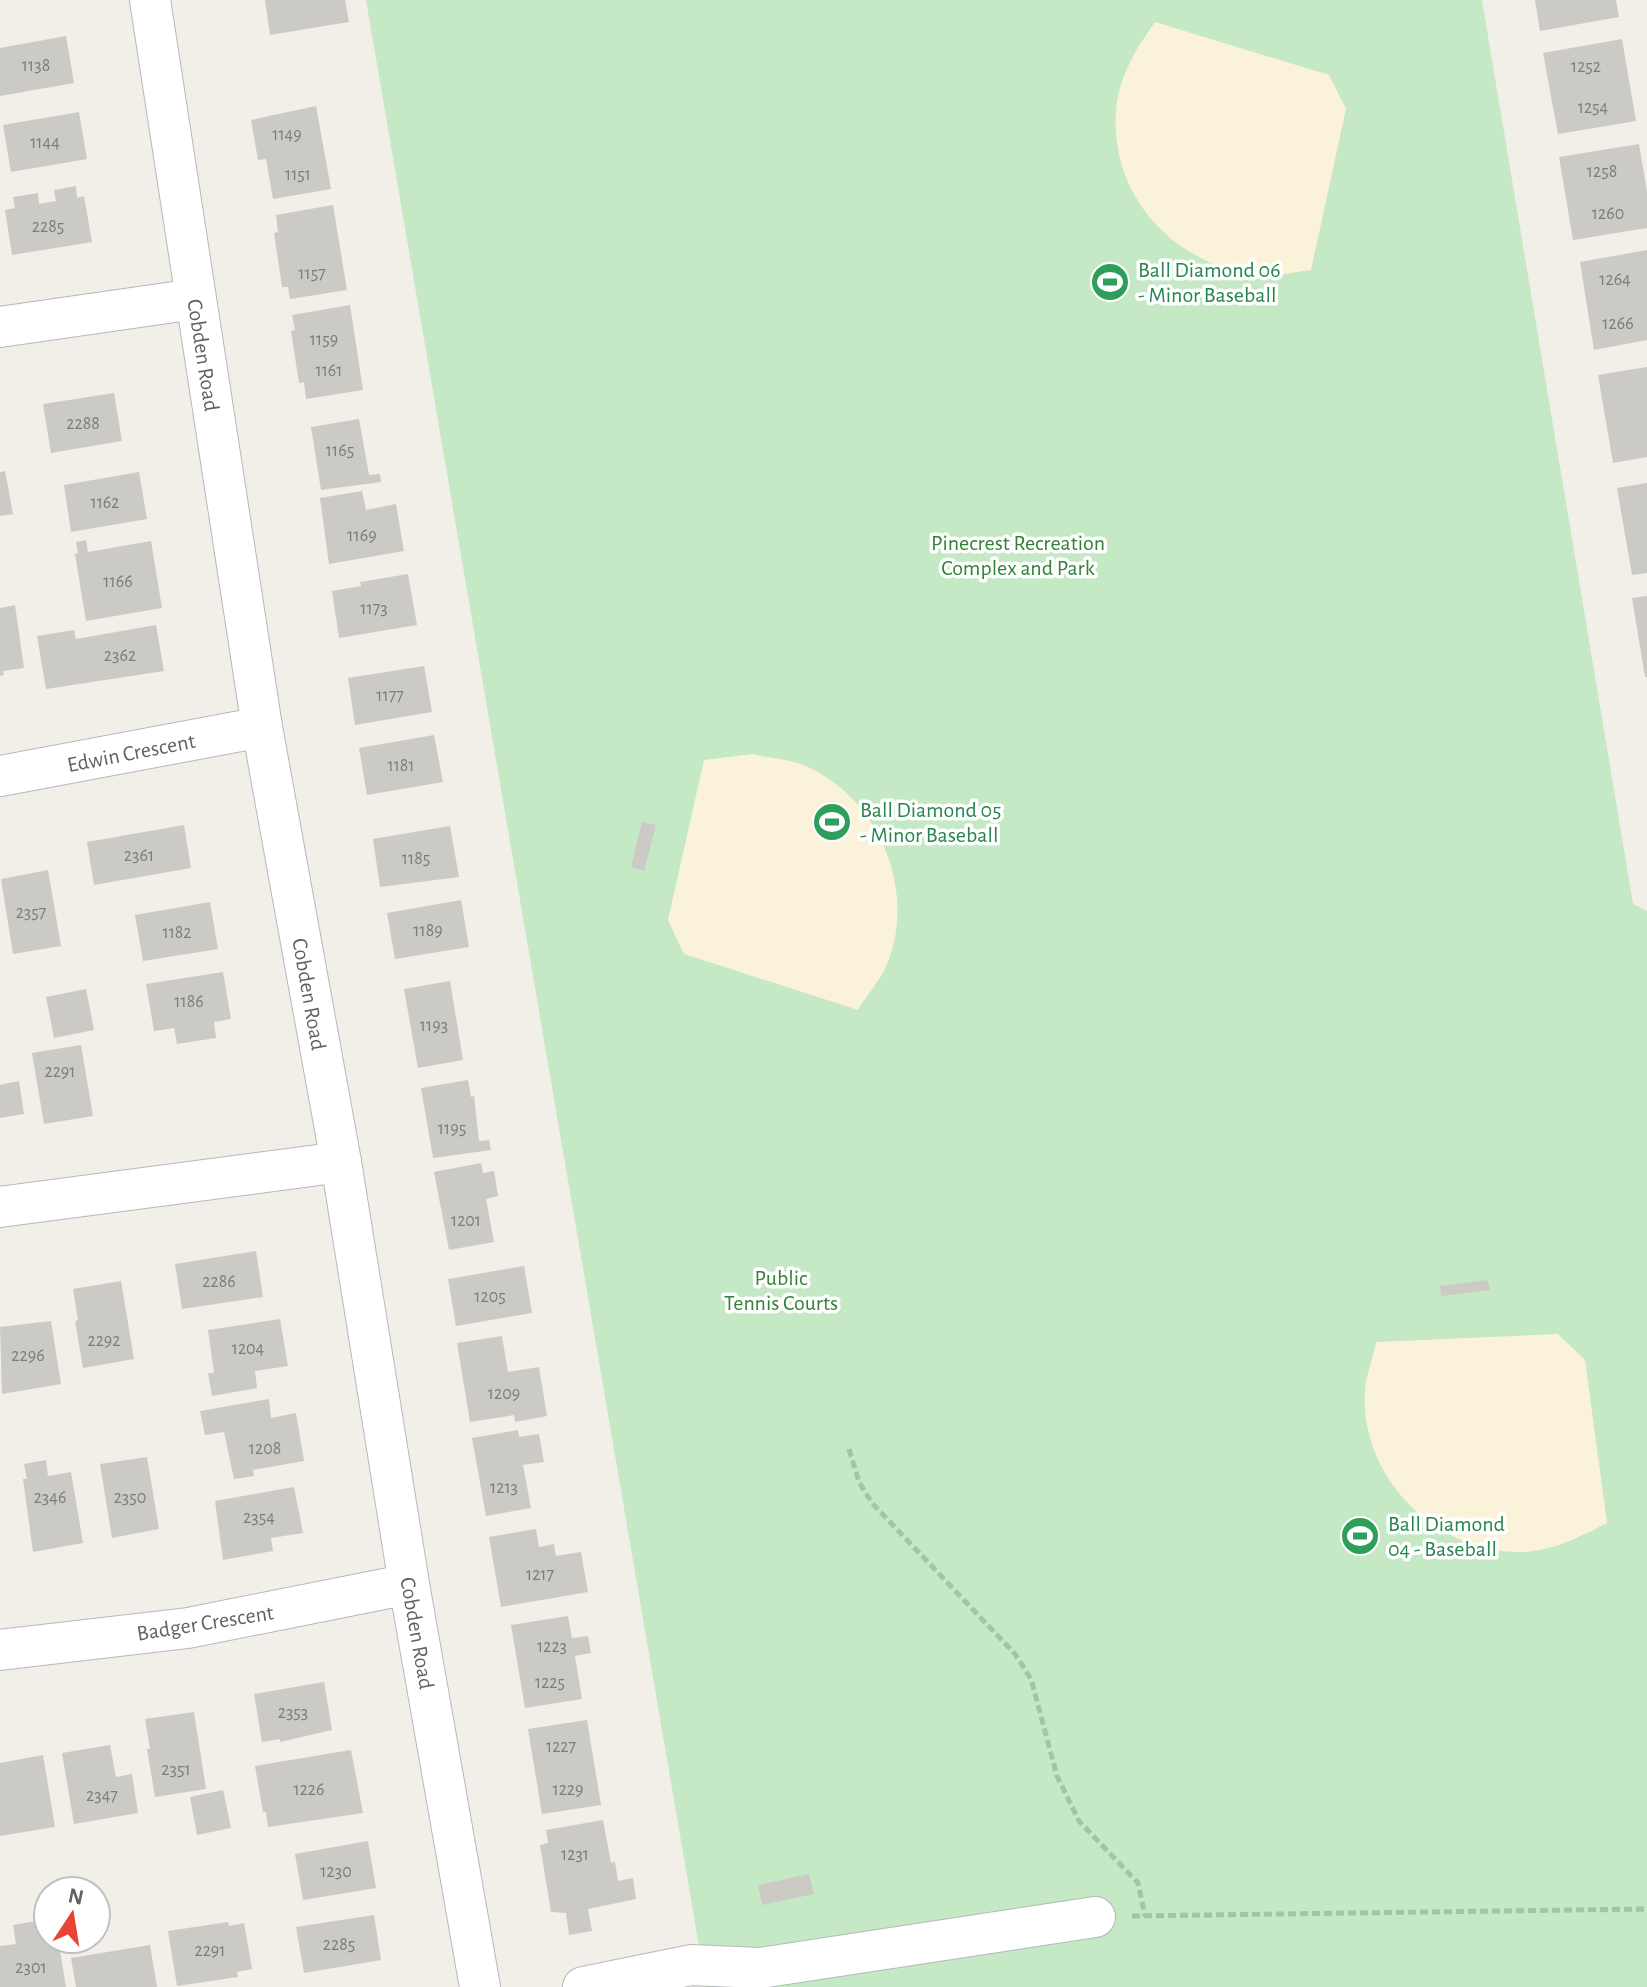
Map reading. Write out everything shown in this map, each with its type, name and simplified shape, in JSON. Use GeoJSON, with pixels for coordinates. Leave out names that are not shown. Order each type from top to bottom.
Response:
{"type":"FeatureCollection","features":[{"type":"Feature","properties":{"kind":"street","name":"Cobden Road"},"geometry":{"type":"LineString","coordinates":[[150,0],[262,727],[341,1162],[409,1584],[480,1987]]}},
{"type":"Feature","properties":{"kind":"street"},"geometry":{"type":"LineString","coordinates":[[0,327],[195,299]]}},
{"type":"Feature","properties":{"kind":"street","name":"Edwin Crescent"},"geometry":{"type":"LineString","coordinates":[[0,776],[262,727]]}},
{"type":"Feature","properties":{"kind":"street"},"geometry":{"type":"LineString","coordinates":[[0,1207],[341,1162]]}},
{"type":"Feature","properties":{"kind":"street","name":"Badger Crescent"},"geometry":{"type":"LineString","coordinates":[[0,1650],[188,1628],[409,1584]]}},
{"type":"Feature","properties":{"kind":"street"},"geometry":{"type":"LineString","coordinates":[[583,1987],[691,1965],[760,1968],[1095,1917]]}},
{"type":"Feature","properties":{"kind":"path"},"geometry":{"type":"LineString","coordinates":[[849,1449],[859,1482],[872,1503],[1015,1654],[1031,1679],[1057,1776],[1079,1821],[1138,1883],[1145,1916]]}},
{"type":"Feature","properties":{"kind":"path"},"geometry":{"type":"LineString","coordinates":[[1095,1917],[1647,1909]]}},
{"type":"Feature","properties":{"kind":"green space","name":"Pinecrest Recreation Complex and Park"},"geometry":{"type":"Polygon","coordinates":[[[366,0],[1482,0],[1633,904],[1647,911],[1647,1987],[706,1987],[366,0]]]}},
{"type":"Feature","properties":{"kind":"sand"},"geometry":{"type":"Polygon","coordinates":[[[1155,22],[1329,75],[1346,109],[1311,270],[1259,276],[1211,263],[1165,234],[1132,191],[1116,139],[1116,111],[1130,64],[1155,22]]]}},
{"type":"Feature","properties":{"kind":"sand"},"geometry":{"type":"Polygon","coordinates":[[[753,754],[801,764],[828,779],[852,798],[871,822],[885,850],[894,879],[898,909],[895,940],[885,969],[858,1010],[684,954],[668,920],[704,760],[753,754]]]}},
{"type":"Feature","properties":{"kind":"sand"},"geometry":{"type":"Polygon","coordinates":[[[1558,1334],[1585,1360],[1607,1523],[1563,1544],[1528,1552],[1484,1548],[1456,1538],[1429,1522],[1407,1502],[1388,1478],[1374,1450],[1366,1421],[1365,1390],[1376,1342],[1558,1334]]]}},
{"type":"Feature","properties":{"kind":"building"},"geometry":{"type":"Polygon","coordinates":[[[265,0],[345,0],[349,22],[270,35],[265,0]]]}},
{"type":"Feature","properties":{"kind":"building"},"geometry":{"type":"Polygon","coordinates":[[[1535,0],[1616,0],[1619,17],[1540,31],[1535,0]]]}},
{"type":"Feature","properties":{"kind":"building"},"geometry":{"type":"Polygon","coordinates":[[[66,36],[74,83],[0,96],[0,48],[66,36]]]}},
{"type":"Feature","properties":{"kind":"building"},"geometry":{"type":"Polygon","coordinates":[[[1622,39],[1636,121],[1558,134],[1543,53],[1622,39]]]}},
{"type":"Feature","properties":{"kind":"building"},"geometry":{"type":"Polygon","coordinates":[[[316,106],[331,189],[273,199],[266,159],[258,160],[251,120],[316,106]]]}},
{"type":"Feature","properties":{"kind":"building"},"geometry":{"type":"Polygon","coordinates":[[[79,112],[87,159],[11,172],[3,125],[79,112]]]}},
{"type":"Feature","properties":{"kind":"building"},"geometry":{"type":"Polygon","coordinates":[[[1639,144],[1647,192],[1647,228],[1573,240],[1559,157],[1639,144]]]}},
{"type":"Feature","properties":{"kind":"building"},"geometry":{"type":"Polygon","coordinates":[[[76,186],[77,198],[84,196],[92,242],[12,255],[5,210],[15,208],[13,197],[38,193],[39,204],[56,201],[54,190],[76,186]]]}},
{"type":"Feature","properties":{"kind":"building"},"geometry":{"type":"Polygon","coordinates":[[[333,205],[347,290],[290,299],[288,287],[282,287],[274,233],[278,232],[276,215],[333,205]]]}},
{"type":"Feature","properties":{"kind":"building"},"geometry":{"type":"Polygon","coordinates":[[[1647,250],[1647,340],[1594,350],[1580,262],[1647,250]]]}},
{"type":"Feature","properties":{"kind":"building"},"geometry":{"type":"Polygon","coordinates":[[[350,305],[363,390],[306,399],[304,382],[299,383],[291,331],[295,330],[292,315],[350,305]]]}},
{"type":"Feature","properties":{"kind":"building"},"geometry":{"type":"Polygon","coordinates":[[[1647,367],[1647,457],[1613,463],[1598,375],[1647,367]]]}},
{"type":"Feature","properties":{"kind":"building"},"geometry":{"type":"Polygon","coordinates":[[[114,393],[122,441],[51,453],[43,404],[114,393]]]}},
{"type":"Feature","properties":{"kind":"building"},"geometry":{"type":"Polygon","coordinates":[[[359,419],[369,475],[380,474],[381,482],[321,490],[311,427],[359,419]]]}},
{"type":"Feature","properties":{"kind":"building"},"geometry":{"type":"Polygon","coordinates":[[[5,471],[13,514],[0,516],[0,472],[5,471]]]}},
{"type":"Feature","properties":{"kind":"building"},"geometry":{"type":"Polygon","coordinates":[[[139,472],[147,519],[71,532],[64,485],[139,472]]]}},
{"type":"Feature","properties":{"kind":"building"},"geometry":{"type":"Polygon","coordinates":[[[1647,483],[1647,573],[1632,575],[1617,488],[1647,483]]]}},
{"type":"Feature","properties":{"kind":"building"},"geometry":{"type":"Polygon","coordinates":[[[362,491],[366,510],[396,504],[404,551],[329,564],[320,498],[362,491]]]}},
{"type":"Feature","properties":{"kind":"building"},"geometry":{"type":"Polygon","coordinates":[[[86,540],[88,552],[151,541],[162,608],[86,621],[75,554],[78,553],[76,542],[86,540]]]}},
{"type":"Feature","properties":{"kind":"building"},"geometry":{"type":"Polygon","coordinates":[[[408,574],[417,625],[339,638],[332,591],[361,586],[360,582],[408,574]]]}},
{"type":"Feature","properties":{"kind":"building"},"geometry":{"type":"Polygon","coordinates":[[[1647,596],[1647,677],[1645,677],[1632,598],[1647,596]]]}},
{"type":"Feature","properties":{"kind":"building"},"geometry":{"type":"Polygon","coordinates":[[[15,605],[24,668],[3,671],[4,675],[0,676],[0,608],[15,605]]]}},
{"type":"Feature","properties":{"kind":"building"},"geometry":{"type":"Polygon","coordinates":[[[156,625],[164,671],[46,689],[37,636],[74,630],[76,639],[156,625]]]}},
{"type":"Feature","properties":{"kind":"building"},"geometry":{"type":"Polygon","coordinates":[[[424,666],[432,712],[355,725],[348,678],[424,666]]]}},
{"type":"Feature","properties":{"kind":"building"},"geometry":{"type":"Polygon","coordinates":[[[434,735],[443,782],[367,795],[359,748],[434,735]]]}},
{"type":"Feature","properties":{"kind":"building"},"geometry":{"type":"Polygon","coordinates":[[[642,822],[656,825],[644,871],[631,867],[642,822]]]}},
{"type":"Feature","properties":{"kind":"building"},"geometry":{"type":"Polygon","coordinates":[[[184,825],[191,868],[94,885],[87,842],[184,825]]]}},
{"type":"Feature","properties":{"kind":"building"},"geometry":{"type":"Polygon","coordinates":[[[450,826],[459,877],[380,887],[373,839],[450,826]]]}},
{"type":"Feature","properties":{"kind":"building"},"geometry":{"type":"Polygon","coordinates":[[[48,870],[61,946],[13,954],[1,879],[48,870]]]}},
{"type":"Feature","properties":{"kind":"building"},"geometry":{"type":"Polygon","coordinates":[[[461,900],[469,947],[395,959],[387,913],[461,900]]]}},
{"type":"Feature","properties":{"kind":"building"},"geometry":{"type":"Polygon","coordinates":[[[210,902],[218,949],[143,961],[135,915],[210,902]]]}},
{"type":"Feature","properties":{"kind":"building"},"geometry":{"type":"Polygon","coordinates":[[[223,972],[231,1019],[214,1022],[216,1038],[177,1044],[174,1028],[154,1031],[146,984],[223,972]]]}},
{"type":"Feature","properties":{"kind":"building"},"geometry":{"type":"Polygon","coordinates":[[[450,981],[463,1060],[418,1068],[404,989],[450,981]]]}},
{"type":"Feature","properties":{"kind":"building"},"geometry":{"type":"Polygon","coordinates":[[[86,989],[94,1030],[54,1038],[46,997],[86,989]]]}},
{"type":"Feature","properties":{"kind":"building"},"geometry":{"type":"Polygon","coordinates":[[[81,1045],[93,1116],[44,1124],[32,1053],[81,1045]]]}},
{"type":"Feature","properties":{"kind":"building"},"geometry":{"type":"Polygon","coordinates":[[[468,1080],[471,1097],[474,1096],[479,1141],[489,1140],[491,1150],[433,1158],[421,1088],[468,1080]]]}},
{"type":"Feature","properties":{"kind":"building"},"geometry":{"type":"Polygon","coordinates":[[[19,1081],[24,1114],[0,1118],[0,1085],[19,1081]]]}},
{"type":"Feature","properties":{"kind":"building"},"geometry":{"type":"Polygon","coordinates":[[[481,1163],[483,1173],[494,1171],[498,1196],[486,1199],[494,1242],[449,1250],[434,1172],[481,1163]]]}},
{"type":"Feature","properties":{"kind":"building"},"geometry":{"type":"Polygon","coordinates":[[[256,1251],[263,1297],[182,1309],[175,1264],[256,1251]]]}},
{"type":"Feature","properties":{"kind":"building"},"geometry":{"type":"Polygon","coordinates":[[[524,1266],[532,1313],[456,1326],[448,1279],[524,1266]]]}},
{"type":"Feature","properties":{"kind":"building"},"geometry":{"type":"Polygon","coordinates":[[[1488,1280],[1490,1290],[1441,1296],[1440,1286],[1488,1280]]]}},
{"type":"Feature","properties":{"kind":"building"},"geometry":{"type":"Polygon","coordinates":[[[121,1281],[134,1359],[83,1368],[73,1289],[121,1281]]]}},
{"type":"Feature","properties":{"kind":"building"},"geometry":{"type":"Polygon","coordinates":[[[280,1319],[288,1366],[255,1371],[257,1388],[212,1396],[208,1373],[214,1373],[208,1330],[280,1319]]]}},
{"type":"Feature","properties":{"kind":"building"},"geometry":{"type":"Polygon","coordinates":[[[51,1321],[61,1384],[2,1394],[0,1327],[51,1321]]]}},
{"type":"Feature","properties":{"kind":"building"},"geometry":{"type":"Polygon","coordinates":[[[502,1336],[508,1372],[539,1367],[547,1416],[515,1422],[514,1415],[470,1422],[457,1343],[502,1336]]]}},
{"type":"Feature","properties":{"kind":"building"},"geometry":{"type":"Polygon","coordinates":[[[269,1399],[271,1418],[296,1413],[304,1461],[253,1470],[254,1476],[234,1479],[224,1432],[205,1435],[200,1411],[269,1399]]]}},
{"type":"Feature","properties":{"kind":"building"},"geometry":{"type":"Polygon","coordinates":[[[518,1430],[519,1437],[539,1434],[544,1462],[523,1465],[531,1508],[486,1516],[472,1438],[518,1430]]]}},
{"type":"Feature","properties":{"kind":"building"},"geometry":{"type":"Polygon","coordinates":[[[147,1457],[159,1529],[112,1538],[100,1464],[147,1457]]]}},
{"type":"Feature","properties":{"kind":"building"},"geometry":{"type":"Polygon","coordinates":[[[46,1460],[48,1476],[71,1472],[83,1543],[33,1552],[23,1479],[27,1479],[24,1464],[46,1460]]]}},
{"type":"Feature","properties":{"kind":"building"},"geometry":{"type":"Polygon","coordinates":[[[294,1487],[303,1533],[271,1538],[273,1551],[223,1560],[215,1501],[294,1487]]]}},
{"type":"Feature","properties":{"kind":"building"},"geometry":{"type":"Polygon","coordinates":[[[536,1529],[539,1547],[554,1544],[556,1556],[581,1552],[588,1592],[501,1607],[489,1537],[536,1529]]]}},
{"type":"Feature","properties":{"kind":"building"},"geometry":{"type":"Polygon","coordinates":[[[568,1616],[572,1638],[588,1636],[591,1653],[575,1656],[582,1699],[525,1708],[511,1625],[568,1616]]]}},
{"type":"Feature","properties":{"kind":"building"},"geometry":{"type":"Polygon","coordinates":[[[324,1682],[332,1730],[280,1742],[280,1739],[262,1742],[254,1694],[324,1682]]]}},
{"type":"Feature","properties":{"kind":"building"},"geometry":{"type":"Polygon","coordinates":[[[194,1712],[206,1789],[155,1797],[145,1719],[194,1712]]]}},
{"type":"Feature","properties":{"kind":"building"},"geometry":{"type":"Polygon","coordinates":[[[587,1720],[601,1805],[542,1814],[528,1729],[587,1720]]]}},
{"type":"Feature","properties":{"kind":"building"},"geometry":{"type":"Polygon","coordinates":[[[110,1745],[116,1777],[132,1774],[138,1813],[74,1824],[62,1753],[110,1745]]]}},
{"type":"Feature","properties":{"kind":"building"},"geometry":{"type":"Polygon","coordinates":[[[351,1750],[363,1813],[268,1827],[255,1766],[351,1750]]]}},
{"type":"Feature","properties":{"kind":"building"},"geometry":{"type":"Polygon","coordinates":[[[43,1755],[55,1827],[0,1836],[0,1763],[43,1755]]]}},
{"type":"Feature","properties":{"kind":"building"},"geometry":{"type":"Polygon","coordinates":[[[223,1790],[231,1828],[197,1835],[190,1797],[223,1790]]]}},
{"type":"Feature","properties":{"kind":"building"},"geometry":{"type":"Polygon","coordinates":[[[603,1820],[611,1863],[615,1862],[618,1881],[633,1878],[636,1899],[588,1909],[592,1931],[569,1935],[566,1913],[551,1912],[540,1845],[548,1843],[546,1830],[603,1820]]]}},
{"type":"Feature","properties":{"kind":"building"},"geometry":{"type":"Polygon","coordinates":[[[368,1841],[376,1888],[303,1900],[295,1854],[368,1841]]]}},
{"type":"Feature","properties":{"kind":"building"},"geometry":{"type":"Polygon","coordinates":[[[809,1874],[814,1894],[762,1905],[758,1885],[809,1874]]]}},
{"type":"Feature","properties":{"kind":"building"},"geometry":{"type":"Polygon","coordinates":[[[374,1915],[381,1960],[304,1973],[296,1927],[374,1915]]]}},
{"type":"Feature","properties":{"kind":"building"},"geometry":{"type":"Polygon","coordinates":[[[32,1922],[32,1955],[61,1955],[66,1987],[0,1987],[0,1946],[16,1944],[13,1925],[32,1922]]]}},
{"type":"Feature","properties":{"kind":"building"},"geometry":{"type":"Polygon","coordinates":[[[228,1922],[229,1926],[244,1923],[252,1969],[237,1972],[238,1977],[177,1986],[168,1931],[228,1922]]]}},
{"type":"Feature","properties":{"kind":"building"},"geometry":{"type":"Polygon","coordinates":[[[150,1945],[157,1987],[76,1987],[71,1958],[112,1955],[112,1951],[150,1945]]]}},
{"type":"Feature","properties":{"kind":"place","name":"Ball Diamond 06 - Minor Baseball"},"geometry":{"type":"Point","coordinates":[1110,282]}},
{"type":"Feature","properties":{"kind":"place","name":"Ball Diamond 05 - Minor Baseball"},"geometry":{"type":"Point","coordinates":[832,822]}},
{"type":"Feature","properties":{"kind":"place","name":"Ball Diamond 04 - Baseball"},"geometry":{"type":"Point","coordinates":[1360,1536]}},
{"type":"Feature","properties":{"kind":"park label","name":"Public Tennis Courts"},"geometry":{"type":"Point","coordinates":[781,1290]}}]}
